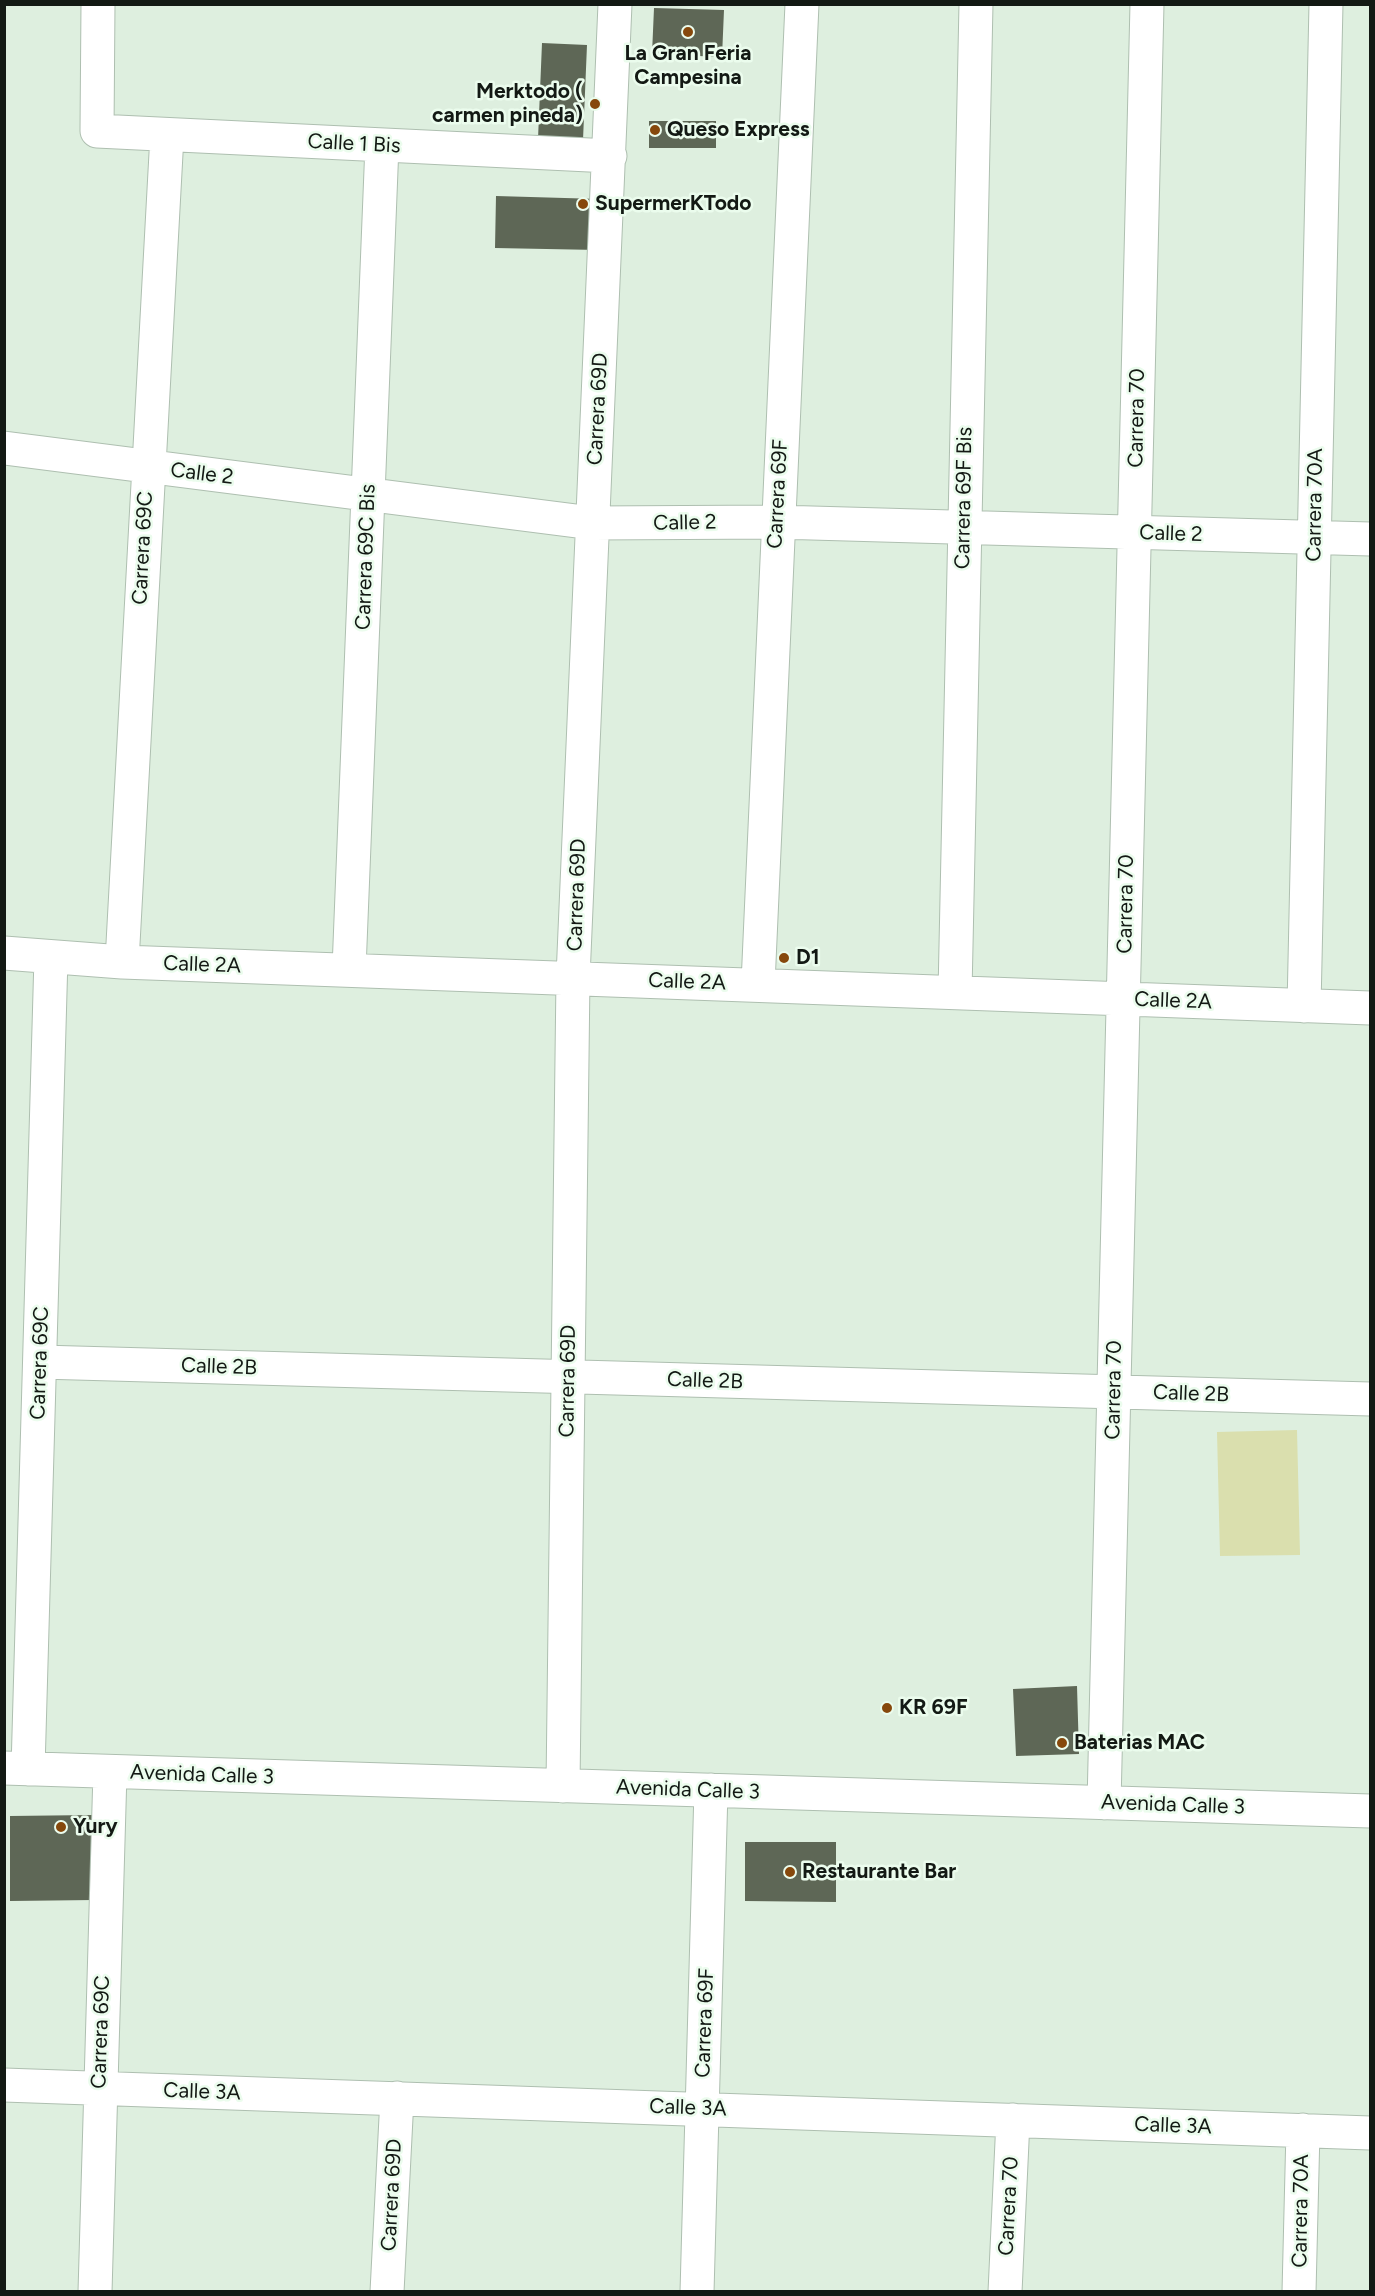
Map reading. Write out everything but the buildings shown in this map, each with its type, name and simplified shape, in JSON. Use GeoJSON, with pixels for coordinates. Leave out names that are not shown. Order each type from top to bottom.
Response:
{"type":"FeatureCollection","features":[{"type":"Feature","properties":{"kind":"street","name":"Calle 1 Bis"},"geometry":{"type":"LineString","coordinates":[[98,4],[97,131],[610,156]]}},
{"type":"Feature","properties":{"kind":"street","name":"Carrera 69D"},"geometry":{"type":"LineString","coordinates":[[563,1786],[573,977],[615,4]]}},
{"type":"Feature","properties":{"kind":"street","name":"Carrera 69F"},"geometry":{"type":"LineString","coordinates":[[758,984],[802,4]]}},
{"type":"Feature","properties":{"kind":"street","name":"Carrera 69F Bis"},"geometry":{"type":"LineString","coordinates":[[955,992],[963,527],[976,4]]}},
{"type":"Feature","properties":{"kind":"street","name":"Carrera 70"},"geometry":{"type":"LineString","coordinates":[[1104,1803],[1147,4]]}},
{"type":"Feature","properties":{"kind":"street","name":"Carrera 70A"},"geometry":{"type":"LineString","coordinates":[[1304,1006],[1326,4]]}},
{"type":"Feature","properties":{"kind":"street","name":"Carrera 69C"},"geometry":{"type":"LineString","coordinates":[[122,962],[147,466],[167,135]]}},
{"type":"Feature","properties":{"kind":"street","name":"Carrera 69C Bis"},"geometry":{"type":"LineString","coordinates":[[349,969],[382,145]]}},
{"type":"Feature","properties":{"kind":"street","name":"Calle 2"},"geometry":{"type":"LineString","coordinates":[[4,448],[592,524],[777,522],[1371,539]]}},
{"type":"Feature","properties":{"kind":"street","name":"Calle 2A"},"geometry":{"type":"LineString","coordinates":[[4,953],[122,962],[1371,1008]]}},
{"type":"Feature","properties":{"kind":"street","name":"Carrera 69C"},"geometry":{"type":"LineString","coordinates":[[16,1769],[40,1362],[51,957]]}},
{"type":"Feature","properties":{"kind":"street","name":"Calle 2B"},"geometry":{"type":"LineString","coordinates":[[40,1362],[1371,1399]]}},
{"type":"Feature","properties":{"kind":"street","name":"Avenida Calle 3"},"geometry":{"type":"LineString","coordinates":[[16,1769],[1371,1811]]}},
{"type":"Feature","properties":{"kind":"street","name":"Carrera 69C"},"geometry":{"type":"LineString","coordinates":[[94,2292],[110,1772]]}},
{"type":"Feature","properties":{"kind":"street","name":"Carrera 69F"},"geometry":{"type":"LineString","coordinates":[[698,2292],[711,1790]]}},
{"type":"Feature","properties":{"kind":"street","name":"Calle 3A"},"geometry":{"type":"LineString","coordinates":[[4,2085],[1371,2133]]}},
{"type":"Feature","properties":{"kind":"street","name":"Carrera 69D"},"geometry":{"type":"LineString","coordinates":[[387,2292],[397,2098]]}},
{"type":"Feature","properties":{"kind":"street","name":"Carrera 70"},"geometry":{"type":"LineString","coordinates":[[1005,2292],[1013,2120]]}},
{"type":"Feature","properties":{"kind":"street","name":"Carrera 70A"},"geometry":{"type":"LineString","coordinates":[[1299,2292],[1303,2130]]}},
{"type":"Feature","properties":{"kind":"green space"},"geometry":{"type":"Polygon","coordinates":[[[1297,1430],[1300,1555],[1220,1556],[1217,1432],[1297,1430]]]}},
{"type":"Feature","properties":{"kind":"place","name":"La Gran Feria Campesina"},"geometry":{"type":"Point","coordinates":[688,32]}},
{"type":"Feature","properties":{"kind":"place","name":"Merktodo ( carmen pineda)"},"geometry":{"type":"Point","coordinates":[595,104]}},
{"type":"Feature","properties":{"kind":"place","name":"Queso Express"},"geometry":{"type":"Point","coordinates":[655,130]}},
{"type":"Feature","properties":{"kind":"place","name":"SupermerKTodo"},"geometry":{"type":"Point","coordinates":[583,204]}},
{"type":"Feature","properties":{"kind":"place","name":"D1"},"geometry":{"type":"Point","coordinates":[784,958]}},
{"type":"Feature","properties":{"kind":"place","name":"KR 69F"},"geometry":{"type":"Point","coordinates":[887,1708]}},
{"type":"Feature","properties":{"kind":"place","name":"Baterias MAC"},"geometry":{"type":"Point","coordinates":[1062,1743]}},
{"type":"Feature","properties":{"kind":"place","name":"Yury"},"geometry":{"type":"Point","coordinates":[61,1827]}},
{"type":"Feature","properties":{"kind":"place","name":"Restaurante Bar"},"geometry":{"type":"Point","coordinates":[790,1872]}}]}
